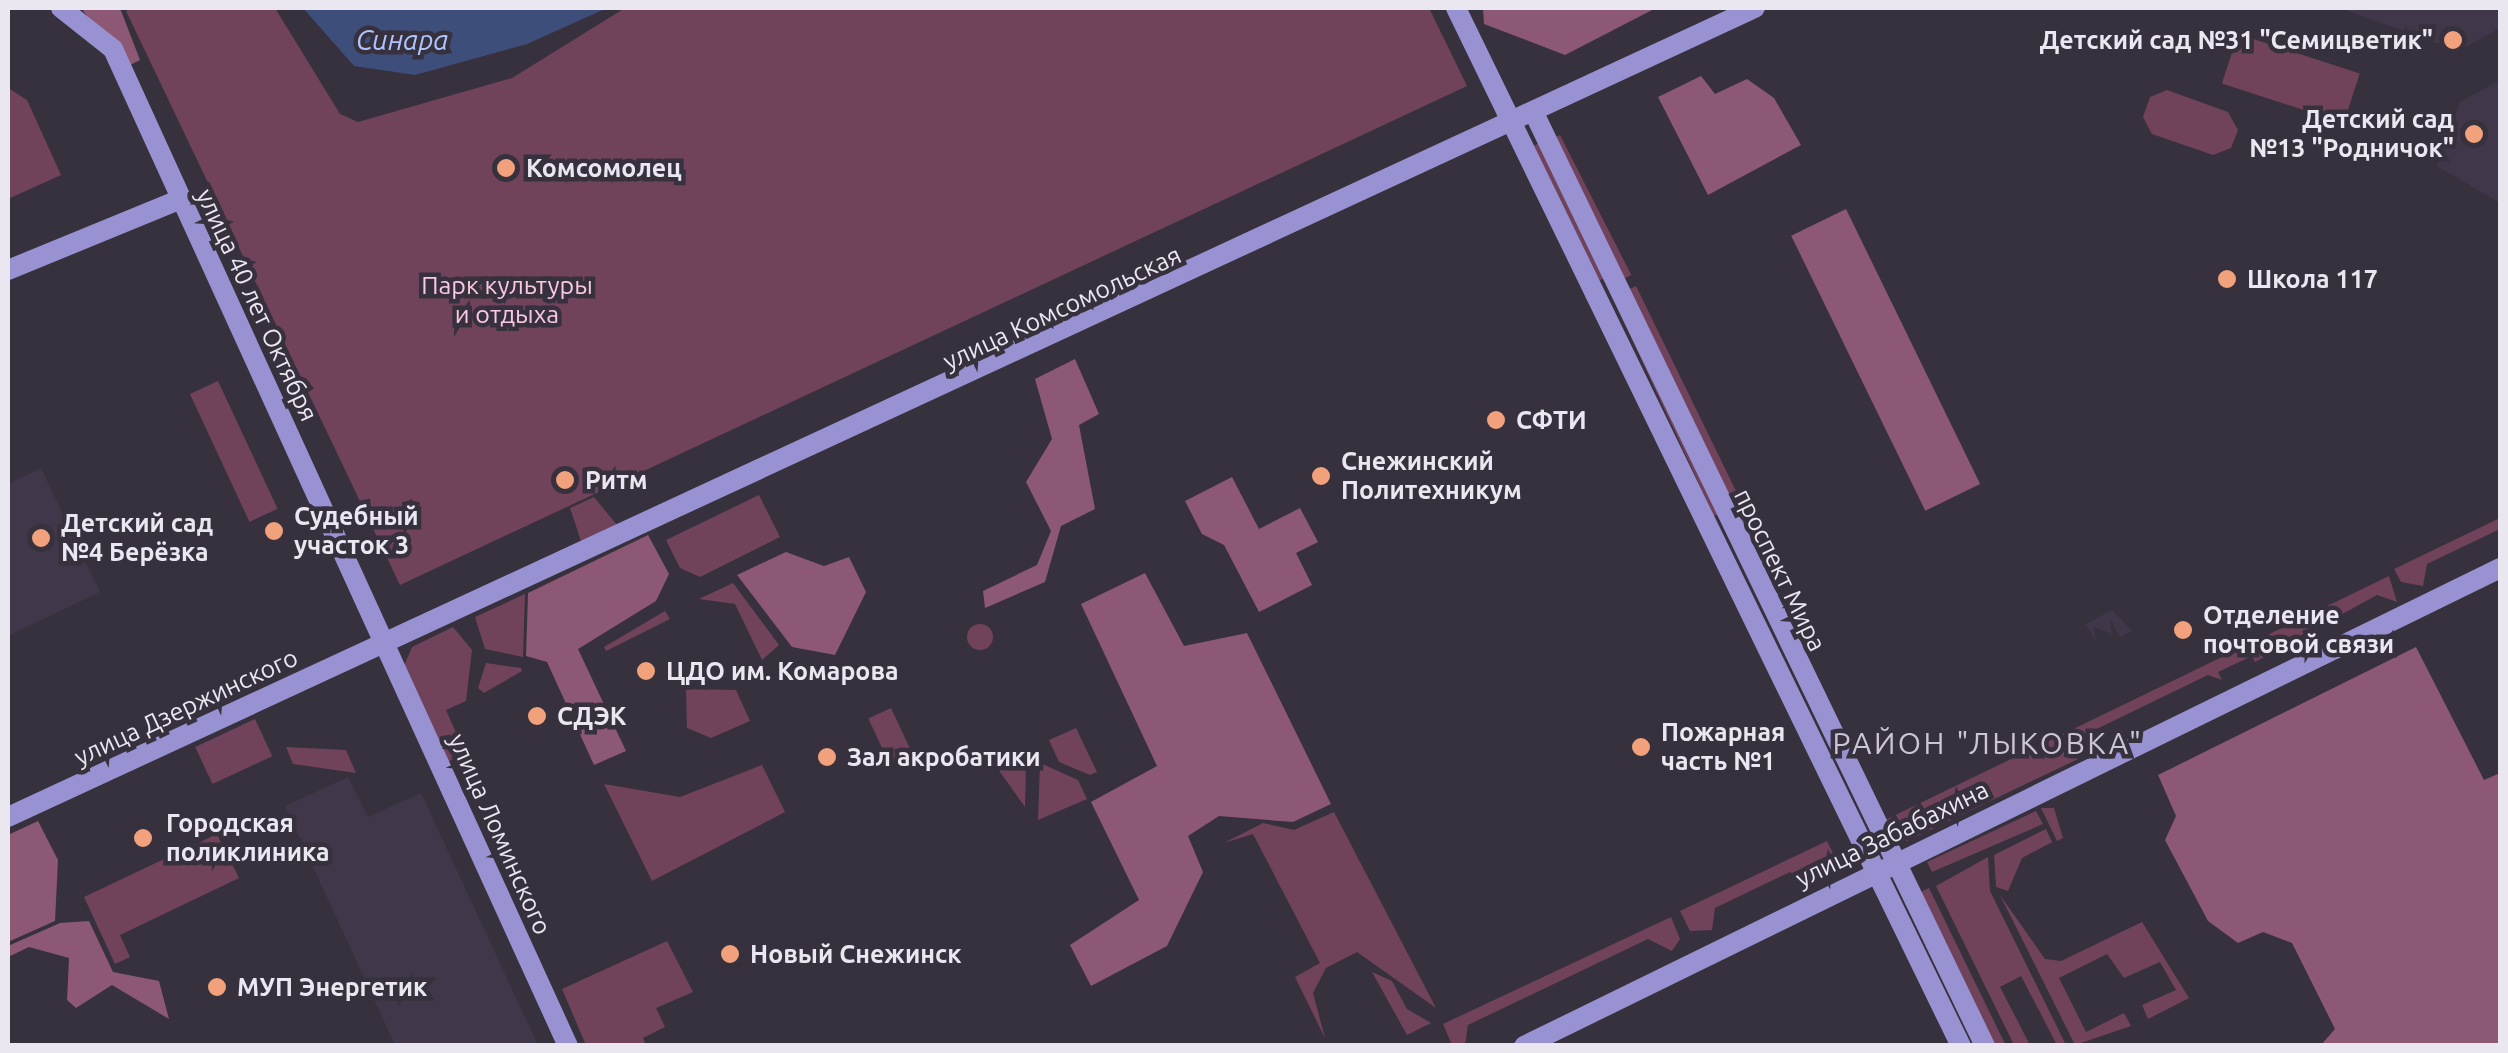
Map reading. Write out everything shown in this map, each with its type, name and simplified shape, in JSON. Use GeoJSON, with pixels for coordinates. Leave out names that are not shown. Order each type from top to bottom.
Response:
{"type":"FeatureCollection","features":[{"type":"Feature","properties":{"kind":"street","name":"улица 40 лет Октября"},"geometry":{"type":"LineString","coordinates":[[61,8],[113,49],[386,643]]}},
{"type":"Feature","properties":{"kind":"street","name":"проспект Мира"},"geometry":{"type":"LineString","coordinates":[[1456,8],[1513,122],[1729,520],[1984,1046]]}},
{"type":"Feature","properties":{"kind":"street","name":"улица Комсомольская"},"geometry":{"type":"LineString","coordinates":[[386,643],[1755,8]]}},
{"type":"Feature","properties":{"kind":"street","name":"проспект Мира"},"geometry":{"type":"LineString","coordinates":[[1534,113],[1707,532],[1960,1046]]}},
{"type":"Feature","properties":{"kind":"street"},"geometry":{"type":"LineString","coordinates":[[8,270],[181,199]]}},
{"type":"Feature","properties":{"kind":"street"},"geometry":{"type":"LineString","coordinates":[[1707,532],[1729,520]]}},
{"type":"Feature","properties":{"kind":"street","name":"улица Забабахина"},"geometry":{"type":"LineString","coordinates":[[1524,1046],[1893,860],[2500,568]]}},
{"type":"Feature","properties":{"kind":"street","name":"улица Дзержинского"},"geometry":{"type":"LineString","coordinates":[[8,817],[386,643]]}},
{"type":"Feature","properties":{"kind":"street","name":"улица Ломинского"},"geometry":{"type":"LineString","coordinates":[[386,643],[568,1046]]}},
{"type":"Feature","properties":{"kind":"street"},"geometry":{"type":"LineString","coordinates":[[1774,670],[1795,660]]}},
{"type":"Feature","properties":{"kind":"shaded area"},"geometry":{"type":"Polygon","coordinates":[[[81,8],[120,8],[140,60],[126,67],[81,8]]]}},
{"type":"Feature","properties":{"kind":"shaded area"},"geometry":{"type":"Polygon","coordinates":[[[1483,8],[1656,8],[1565,55],[1484,24],[1483,8]]]}},
{"type":"Feature","properties":{"kind":"shaded area","name":"Детский сад №31 \"Семицветик\""},"geometry":{"type":"Polygon","coordinates":[[[2340,8],[2500,8],[2500,28],[2458,51],[2340,8]]]}},
{"type":"Feature","properties":{"kind":"shaded area"},"geometry":{"type":"Polygon","coordinates":[[[1701,76],[1715,94],[1747,79],[1774,98],[1801,145],[1708,195],[1658,97],[1701,76]]]}},
{"type":"Feature","properties":{"kind":"shaded area","name":"Детский сад №13 \"Родничок\""},"geometry":{"type":"Polygon","coordinates":[[[2500,80],[2500,203],[2437,166],[2460,102],[2500,80]]]}},
{"type":"Feature","properties":{"kind":"shaded area"},"geometry":{"type":"Polygon","coordinates":[[[1846,209],[1980,484],[1925,511],[1791,236],[1846,209]]]}},
{"type":"Feature","properties":{"kind":"shaded area"},"geometry":{"type":"Polygon","coordinates":[[[1075,359],[1099,414],[1079,425],[1095,509],[1061,526],[1045,582],[985,608],[983,591],[1037,565],[1051,531],[1026,482],[1052,439],[1035,379],[1075,359]]]}},
{"type":"Feature","properties":{"kind":"shaded area","name":"Детский сад №4 Берёзка"},"geometry":{"type":"Polygon","coordinates":[[[41,468],[100,592],[8,636],[8,484],[41,468]]]}},
{"type":"Feature","properties":{"kind":"shaded area"},"geometry":{"type":"Polygon","coordinates":[[[1232,477],[1259,529],[1300,508],[1318,542],[1296,553],[1312,585],[1259,612],[1224,545],[1202,534],[1185,501],[1232,477]]]}},
{"type":"Feature","properties":{"kind":"shaded area"},"geometry":{"type":"Polygon","coordinates":[[[648,535],[669,574],[656,601],[578,649],[626,751],[594,765],[547,662],[526,656],[528,593],[648,535]]]}},
{"type":"Feature","properties":{"kind":"shaded area"},"geometry":{"type":"Polygon","coordinates":[[[786,552],[824,566],[849,557],[866,592],[835,655],[792,647],[737,575],[786,552]]]}},
{"type":"Feature","properties":{"kind":"shaded area"},"geometry":{"type":"Polygon","coordinates":[[[1145,573],[1184,646],[1247,633],[1331,804],[1293,822],[1219,816],[1188,836],[1203,872],[1167,946],[1091,986],[1070,945],[1139,900],[1091,802],[1157,766],[1081,604],[1145,573]]]}},
{"type":"Feature","properties":{"kind":"shaded area"},"geometry":{"type":"Polygon","coordinates":[[[2112,610],[2132,631],[2120,637],[2110,618],[2112,634],[2094,627],[2096,643],[2086,624],[2112,610]]]}},
{"type":"Feature","properties":{"kind":"shaded area"},"geometry":{"type":"Polygon","coordinates":[[[2416,647],[2484,780],[2500,773],[2500,1045],[2321,1045],[2335,1029],[2292,943],[2263,932],[2238,943],[2208,921],[2165,840],[2176,816],[2158,775],[2416,647]]]}},
{"type":"Feature","properties":{"kind":"shaded area"},"geometry":{"type":"Polygon","coordinates":[[[348,777],[368,817],[421,793],[538,1045],[395,1045],[285,806],[348,777]]]}},
{"type":"Feature","properties":{"kind":"shaded area"},"geometry":{"type":"Polygon","coordinates":[[[38,821],[58,860],[55,921],[8,942],[8,835],[38,821]]]}},
{"type":"Feature","properties":{"kind":"shaded area"},"geometry":{"type":"Polygon","coordinates":[[[89,921],[113,972],[159,981],[169,1019],[112,985],[76,1008],[67,1000],[69,958],[29,947],[8,957],[8,946],[60,923],[89,921]]]}},
{"type":"Feature","properties":{"kind":"green space","name":"Парк культуры и отдыха"},"geometry":{"type":"Polygon","coordinates":[[[275,8],[340,114],[358,122],[512,78],[625,8],[1429,8],[1467,86],[400,585],[126,11],[275,8]]]}},
{"type":"Feature","properties":{"kind":"green space"},"geometry":{"type":"Polygon","coordinates":[[[2238,34],[2360,74],[2344,123],[2222,83],[2238,34]]]}},
{"type":"Feature","properties":{"kind":"green space"},"geometry":{"type":"Polygon","coordinates":[[[8,88],[27,100],[61,175],[8,199],[8,88]]]}},
{"type":"Feature","properties":{"kind":"green space"},"geometry":{"type":"Polygon","coordinates":[[[2167,90],[2228,112],[2238,130],[2231,148],[2213,155],[2152,134],[2143,117],[2150,97],[2167,90]]]}},
{"type":"Feature","properties":{"kind":"green space"},"geometry":{"type":"Polygon","coordinates":[[[1560,135],[1631,275],[1623,279],[1552,139],[1560,135]]]}},
{"type":"Feature","properties":{"kind":"green space"},"geometry":{"type":"Polygon","coordinates":[[[1539,143],[1605,278],[1599,280],[1534,146],[1539,143]]]}},
{"type":"Feature","properties":{"kind":"green space"},"geometry":{"type":"Polygon","coordinates":[[[1636,286],[1759,538],[1749,542],[1626,291],[1636,286]]]}},
{"type":"Feature","properties":{"kind":"green space"},"geometry":{"type":"Polygon","coordinates":[[[1617,307],[1718,514],[1714,516],[1617,307]]]}},
{"type":"Feature","properties":{"kind":"green space"},"geometry":{"type":"Polygon","coordinates":[[[218,381],[278,509],[249,522],[190,394],[218,381]]]}},
{"type":"Feature","properties":{"kind":"green space"},"geometry":{"type":"Polygon","coordinates":[[[759,495],[780,537],[700,577],[680,568],[666,540],[759,495]]]}},
{"type":"Feature","properties":{"kind":"green space"},"geometry":{"type":"Polygon","coordinates":[[[594,497],[617,525],[581,541],[570,508],[594,497]]]}},
{"type":"Feature","properties":{"kind":"green space"},"geometry":{"type":"Polygon","coordinates":[[[2500,518],[2500,529],[2427,564],[2423,586],[2401,582],[2394,569],[2500,518]]]}},
{"type":"Feature","properties":{"kind":"green space"},"geometry":{"type":"Polygon","coordinates":[[[2389,576],[2397,602],[2377,595],[2255,662],[2252,656],[2218,672],[2222,680],[2208,675],[2078,738],[2078,759],[1907,841],[1881,822],[2389,576]]]}},
{"type":"Feature","properties":{"kind":"green space"},"geometry":{"type":"Polygon","coordinates":[[[733,583],[779,645],[762,660],[735,604],[699,599],[733,583]]]}},
{"type":"Feature","properties":{"kind":"green space"},"geometry":{"type":"Polygon","coordinates":[[[525,594],[523,657],[485,649],[475,617],[525,594]]]}},
{"type":"Feature","properties":{"kind":"green space"},"geometry":{"type":"Polygon","coordinates":[[[665,611],[670,619],[606,651],[604,647],[665,611]]]}},
{"type":"Feature","properties":{"kind":"green space"},"geometry":{"type":"Polygon","coordinates":[[[980,624],[989,628],[993,637],[989,646],[980,650],[971,646],[967,637],[971,628],[980,624]]]}},
{"type":"Feature","properties":{"kind":"green space"},"geometry":{"type":"Polygon","coordinates":[[[453,627],[472,650],[466,701],[446,710],[465,753],[448,762],[404,666],[412,647],[453,627]]]}},
{"type":"Feature","properties":{"kind":"green space"},"geometry":{"type":"Polygon","coordinates":[[[486,663],[522,671],[484,693],[478,688],[486,663]]]}},
{"type":"Feature","properties":{"kind":"green space"},"geometry":{"type":"Polygon","coordinates":[[[686,689],[736,690],[750,721],[711,738],[687,728],[686,689]]]}},
{"type":"Feature","properties":{"kind":"green space"},"geometry":{"type":"Polygon","coordinates":[[[891,708],[912,753],[889,764],[868,719],[891,708]]]}},
{"type":"Feature","properties":{"kind":"green space"},"geometry":{"type":"Polygon","coordinates":[[[255,719],[272,756],[213,784],[195,747],[255,719]]]}},
{"type":"Feature","properties":{"kind":"green space"},"geometry":{"type":"Polygon","coordinates":[[[1076,728],[1097,772],[1090,775],[1059,762],[1049,740],[1076,728]]]}},
{"type":"Feature","properties":{"kind":"green space"},"geometry":{"type":"Polygon","coordinates":[[[286,747],[346,750],[356,773],[293,764],[286,747]]]}},
{"type":"Feature","properties":{"kind":"green space"},"geometry":{"type":"Polygon","coordinates":[[[1020,754],[1026,770],[1025,807],[995,765],[1020,754]]]}},
{"type":"Feature","properties":{"kind":"green space"},"geometry":{"type":"Polygon","coordinates":[[[1040,763],[1078,780],[1087,799],[1038,820],[1040,763]]]}},
{"type":"Feature","properties":{"kind":"green space"},"geometry":{"type":"Polygon","coordinates":[[[762,765],[785,812],[652,881],[604,784],[680,797],[762,765]]]}},
{"type":"Feature","properties":{"kind":"green space"},"geometry":{"type":"Polygon","coordinates":[[[2041,808],[2054,808],[2063,838],[2057,841],[2041,808]]]}},
{"type":"Feature","properties":{"kind":"green space"},"geometry":{"type":"Polygon","coordinates":[[[2036,811],[2043,824],[1932,872],[1927,862],[2036,811]]]}},
{"type":"Feature","properties":{"kind":"green space"},"geometry":{"type":"Polygon","coordinates":[[[1334,812],[1436,1008],[1357,952],[1326,968],[1313,993],[1325,1038],[1295,977],[1320,963],[1253,834],[1224,843],[1263,823],[1294,830],[1334,812]]]}},
{"type":"Feature","properties":{"kind":"green space"},"geometry":{"type":"Polygon","coordinates":[[[2046,829],[2052,842],[2022,858],[2008,891],[1996,887],[1994,855],[2046,829]]]}},
{"type":"Feature","properties":{"kind":"green space"},"geometry":{"type":"Polygon","coordinates":[[[217,834],[239,878],[120,935],[130,957],[115,964],[84,897],[217,834]]]}},
{"type":"Feature","properties":{"kind":"green space"},"geometry":{"type":"Polygon","coordinates":[[[1827,841],[1840,868],[1806,882],[1790,872],[1715,908],[1712,930],[1690,931],[1680,911],[1827,841]]]}},
{"type":"Feature","properties":{"kind":"green space"},"geometry":{"type":"Polygon","coordinates":[[[1988,857],[1990,891],[2066,1045],[2057,1045],[2021,976],[2000,987],[2030,1045],[2014,1045],[1936,886],[1988,857]]]}},
{"type":"Feature","properties":{"kind":"green space"},"geometry":{"type":"Polygon","coordinates":[[[1929,888],[2006,1045],[1992,1046],[1917,894],[1929,888]]]}},
{"type":"Feature","properties":{"kind":"green space"},"geometry":{"type":"Polygon","coordinates":[[[2000,895],[2045,959],[2061,961],[2142,922],[2189,998],[2148,1019],[2142,1005],[2176,990],[2160,962],[2124,978],[2107,954],[2059,978],[2086,1032],[2124,1013],[2131,1026],[2075,1045],[2000,895]]]}},
{"type":"Feature","properties":{"kind":"green space"},"geometry":{"type":"Polygon","coordinates":[[[1671,917],[1680,939],[1672,951],[1648,939],[1468,1025],[1465,1045],[1452,1045],[1443,1024],[1671,917]]]}},
{"type":"Feature","properties":{"kind":"green space"},"geometry":{"type":"Polygon","coordinates":[[[667,941],[693,992],[656,1008],[665,1027],[643,1038],[646,1045],[586,1045],[562,989],[667,941]]]}},
{"type":"Feature","properties":{"kind":"green space"},"geometry":{"type":"Polygon","coordinates":[[[1372,972],[1392,981],[1407,1009],[1431,1023],[1407,1035],[1372,972]]]}},
{"type":"Feature","properties":{"kind":"water","name":"Синара"},"geometry":{"type":"Polygon","coordinates":[[[303,8],[607,8],[527,44],[415,75],[354,66],[303,8]]]}},
{"type":"Feature","properties":{"kind":"place","name":"Детский сад №31 \"Семицветик\""},"geometry":{"type":"Point","coordinates":[2453,40]}},
{"type":"Feature","properties":{"kind":"place","name":"Детский сад №13 \"Родничок\""},"geometry":{"type":"Point","coordinates":[2474,134]}},
{"type":"Feature","properties":{"kind":"place","name":"Комсомолец"},"geometry":{"type":"Point","coordinates":[506,168]}},
{"type":"Feature","properties":{"kind":"place","name":"Школа 117"},"geometry":{"type":"Point","coordinates":[2227,279]}},
{"type":"Feature","properties":{"kind":"place","name":"СФТИ"},"geometry":{"type":"Point","coordinates":[1496,420]}},
{"type":"Feature","properties":{"kind":"place","name":"Снежинский Политехникум"},"geometry":{"type":"Point","coordinates":[1321,476]}},
{"type":"Feature","properties":{"kind":"place","name":"Ритм"},"geometry":{"type":"Point","coordinates":[565,480]}},
{"type":"Feature","properties":{"kind":"place","name":"Судебный участок 3"},"geometry":{"type":"Point","coordinates":[274,531]}},
{"type":"Feature","properties":{"kind":"place","name":"Детский сад №4 Берёзка"},"geometry":{"type":"Point","coordinates":[41,538]}},
{"type":"Feature","properties":{"kind":"place","name":"Отделение почтовой связи"},"geometry":{"type":"Point","coordinates":[2183,630]}},
{"type":"Feature","properties":{"kind":"place","name":"ЦДО им. Комарова"},"geometry":{"type":"Point","coordinates":[646,671]}},
{"type":"Feature","properties":{"kind":"place","name":"СДЭК"},"geometry":{"type":"Point","coordinates":[537,716]}},
{"type":"Feature","properties":{"kind":"place","name":"Пожарная часть №1"},"geometry":{"type":"Point","coordinates":[1641,747]}},
{"type":"Feature","properties":{"kind":"place","name":"Зал акробатики"},"geometry":{"type":"Point","coordinates":[827,757]}},
{"type":"Feature","properties":{"kind":"place","name":"Городская поликлиника"},"geometry":{"type":"Point","coordinates":[143,838]}},
{"type":"Feature","properties":{"kind":"place","name":"Новый Снежинск"},"geometry":{"type":"Point","coordinates":[730,954]}},
{"type":"Feature","properties":{"kind":"place","name":"МУП Энергетик"},"geometry":{"type":"Point","coordinates":[217,987]}},
{"type":"Feature","properties":{"kind":"district","name":"РАЙОН \"ЛЫКОВКА\""},"geometry":{"type":"Point","coordinates":[1988,743]}}]}
